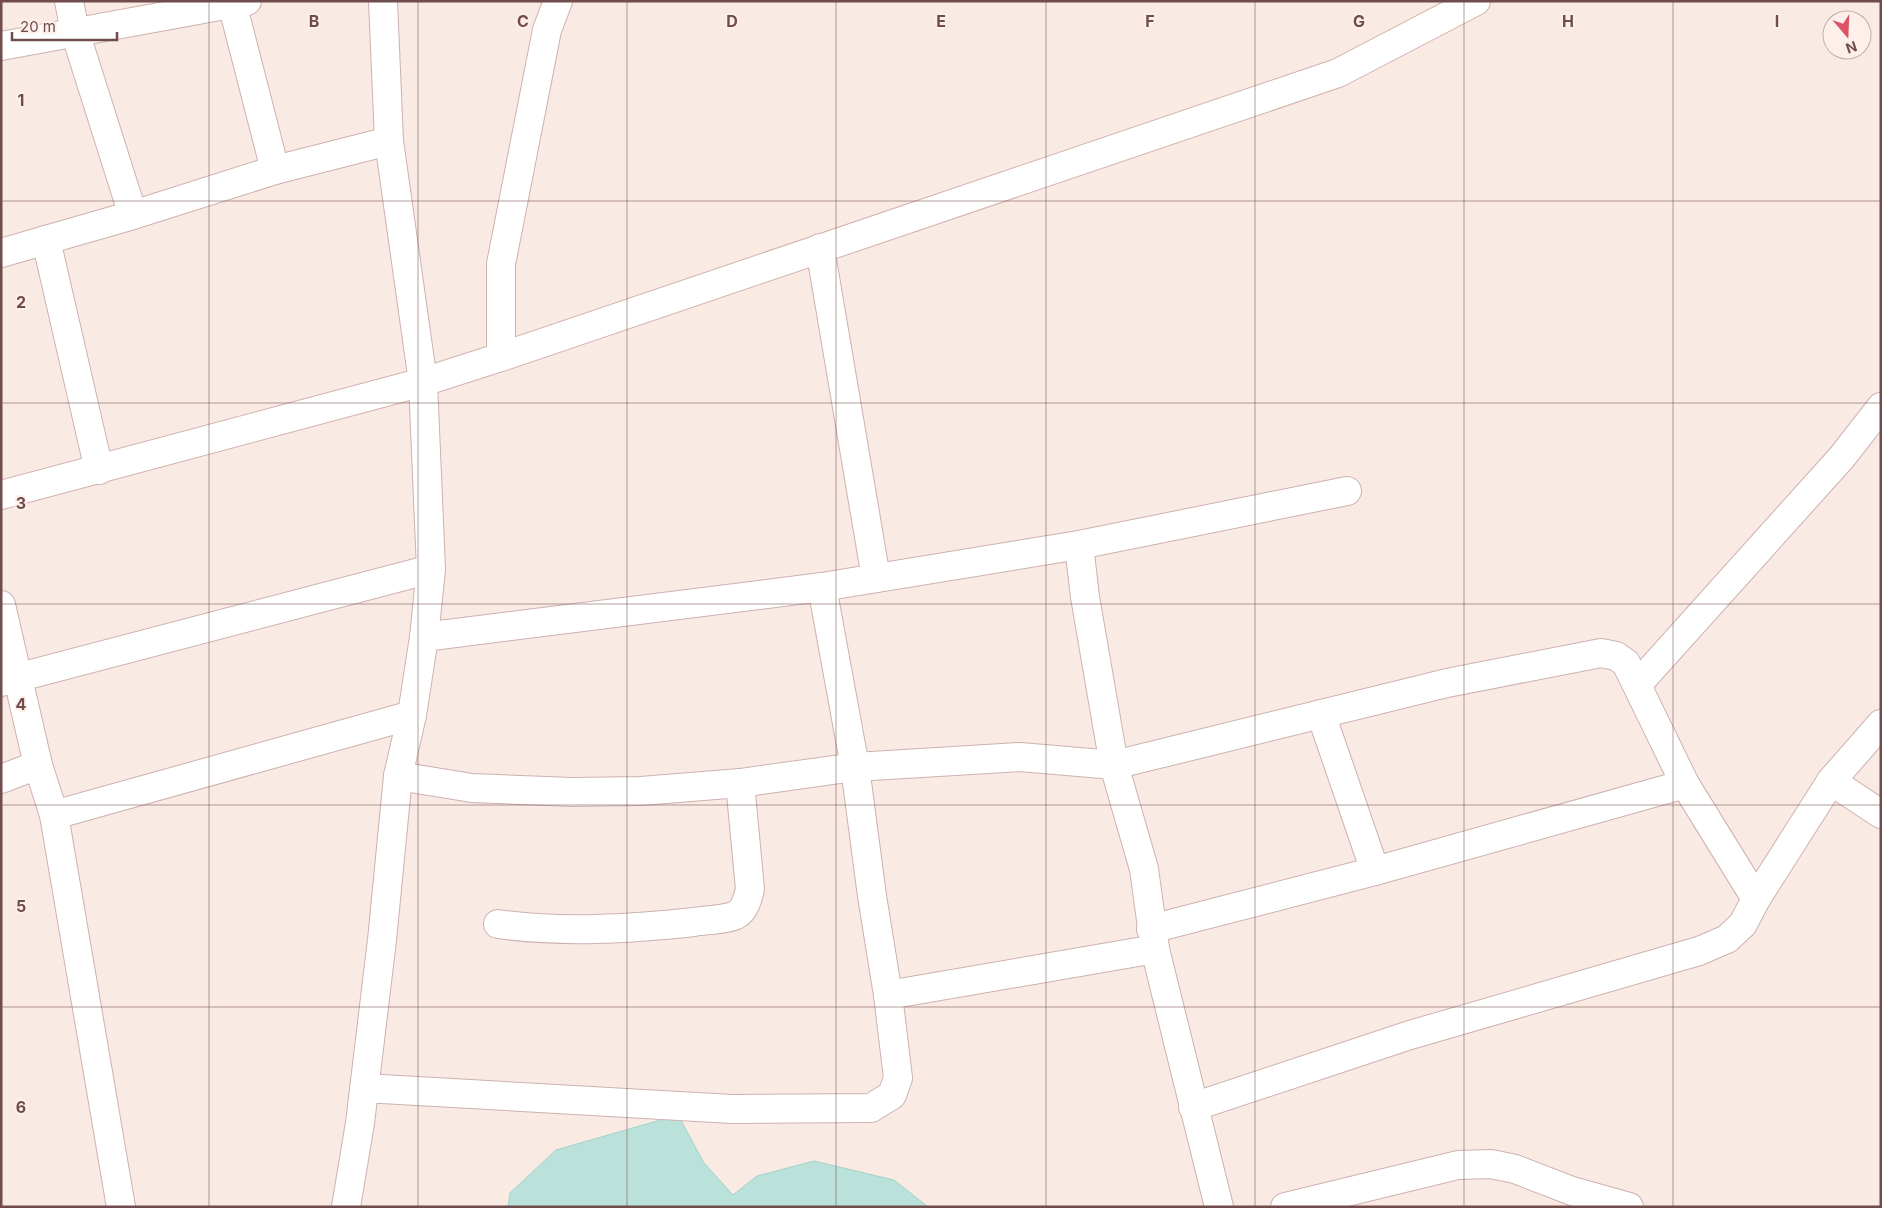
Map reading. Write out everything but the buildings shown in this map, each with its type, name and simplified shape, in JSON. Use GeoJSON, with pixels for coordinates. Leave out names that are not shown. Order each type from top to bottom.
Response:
{"type":"FeatureCollection","features":[{"type":"Feature","properties":{"kind":"street"},"geometry":{"type":"LineString","coordinates":[[68,1],[75,32],[132,215]]}},
{"type":"Feature","properties":{"kind":"street"},"geometry":{"type":"LineString","coordinates":[[346,1207],[364,1088],[382,940],[398,776],[412,715],[424,637],[430,569],[423,382],[389,141],[383,1]]}},
{"type":"Feature","properties":{"kind":"street"},"geometry":{"type":"LineString","coordinates":[[500,357],[501,264],[547,30],[558,1]]}},
{"type":"Feature","properties":{"kind":"street"},"geometry":{"type":"LineString","coordinates":[[1,495],[423,382],[500,357],[1338,73],[1476,1]]}},
{"type":"Feature","properties":{"kind":"street"},"geometry":{"type":"LineString","coordinates":[[1,46],[239,2],[275,170]]}},
{"type":"Feature","properties":{"kind":"street"},"geometry":{"type":"LineString","coordinates":[[1,253],[132,215],[275,170],[389,141]]}},
{"type":"Feature","properties":{"kind":"street"},"geometry":{"type":"LineString","coordinates":[[46,240],[99,470]]}},
{"type":"Feature","properties":{"kind":"street"},"geometry":{"type":"LineString","coordinates":[[820,248],[876,578]]}},
{"type":"Feature","properties":{"kind":"street"},"geometry":{"type":"LineString","coordinates":[[1637,685],[1842,457],[1881,407]]}},
{"type":"Feature","properties":{"kind":"street"},"geometry":{"type":"LineString","coordinates":[[424,637],[822,587],[1079,545],[1347,491]]}},
{"type":"Feature","properties":{"kind":"street"},"geometry":{"type":"LineString","coordinates":[[1079,545],[1114,765],[1144,869],[1153,939],[1219,1207]]}},
{"type":"Feature","properties":{"kind":"street"},"geometry":{"type":"LineString","coordinates":[[10,680],[430,569]]}},
{"type":"Feature","properties":{"kind":"street"},"geometry":{"type":"LineString","coordinates":[[364,1088],[732,1109],[871,1108],[892,1095],[898,1078],[888,995],[872,896],[855,768],[822,587]]}},
{"type":"Feature","properties":{"kind":"street"},"geometry":{"type":"LineString","coordinates":[[1,605],[10,680],[54,816],[121,1207]]}},
{"type":"Feature","properties":{"kind":"street"},"geometry":{"type":"LineString","coordinates":[[398,776],[472,788],[572,792],[641,791],[740,783],[855,768],[1020,757],[1114,765],[1447,683],[1601,653],[1616,656],[1626,663],[1685,784],[1756,899]]}},
{"type":"Feature","properties":{"kind":"street"},"geometry":{"type":"LineString","coordinates":[[1321,714],[1375,871]]}},
{"type":"Feature","properties":{"kind":"street"},"geometry":{"type":"LineString","coordinates":[[54,816],[412,715]]}},
{"type":"Feature","properties":{"kind":"street"},"geometry":{"type":"LineString","coordinates":[[1194,1108],[1410,1036],[1699,951],[1727,939],[1743,924],[1756,899],[1831,781],[1881,724]]}},
{"type":"Feature","properties":{"kind":"street"},"geometry":{"type":"LineString","coordinates":[[1,779],[38,765]]}},
{"type":"Feature","properties":{"kind":"street"},"geometry":{"type":"LineString","coordinates":[[1831,781],[1881,814]]}},
{"type":"Feature","properties":{"kind":"street"},"geometry":{"type":"LineString","coordinates":[[498,924],[530,929],[632,929],[736,915],[747,902],[750,889],[740,783]]}},
{"type":"Feature","properties":{"kind":"street"},"geometry":{"type":"LineString","coordinates":[[888,995],[1153,939],[1375,871],[1685,784]]}},
{"type":"Feature","properties":{"kind":"street"},"geometry":{"type":"LineString","coordinates":[[1285,1207],[1458,1165],[1491,1164],[1515,1169],[1572,1192],[1629,1207]]}},
{"type":"Feature","properties":{"kind":"water"},"geometry":{"type":"Polygon","coordinates":[[[678,1115],[704,1163],[733,1195],[757,1176],[814,1161],[894,1180],[928,1207],[508,1207],[510,1193],[556,1150],[678,1115]]]}}]}
